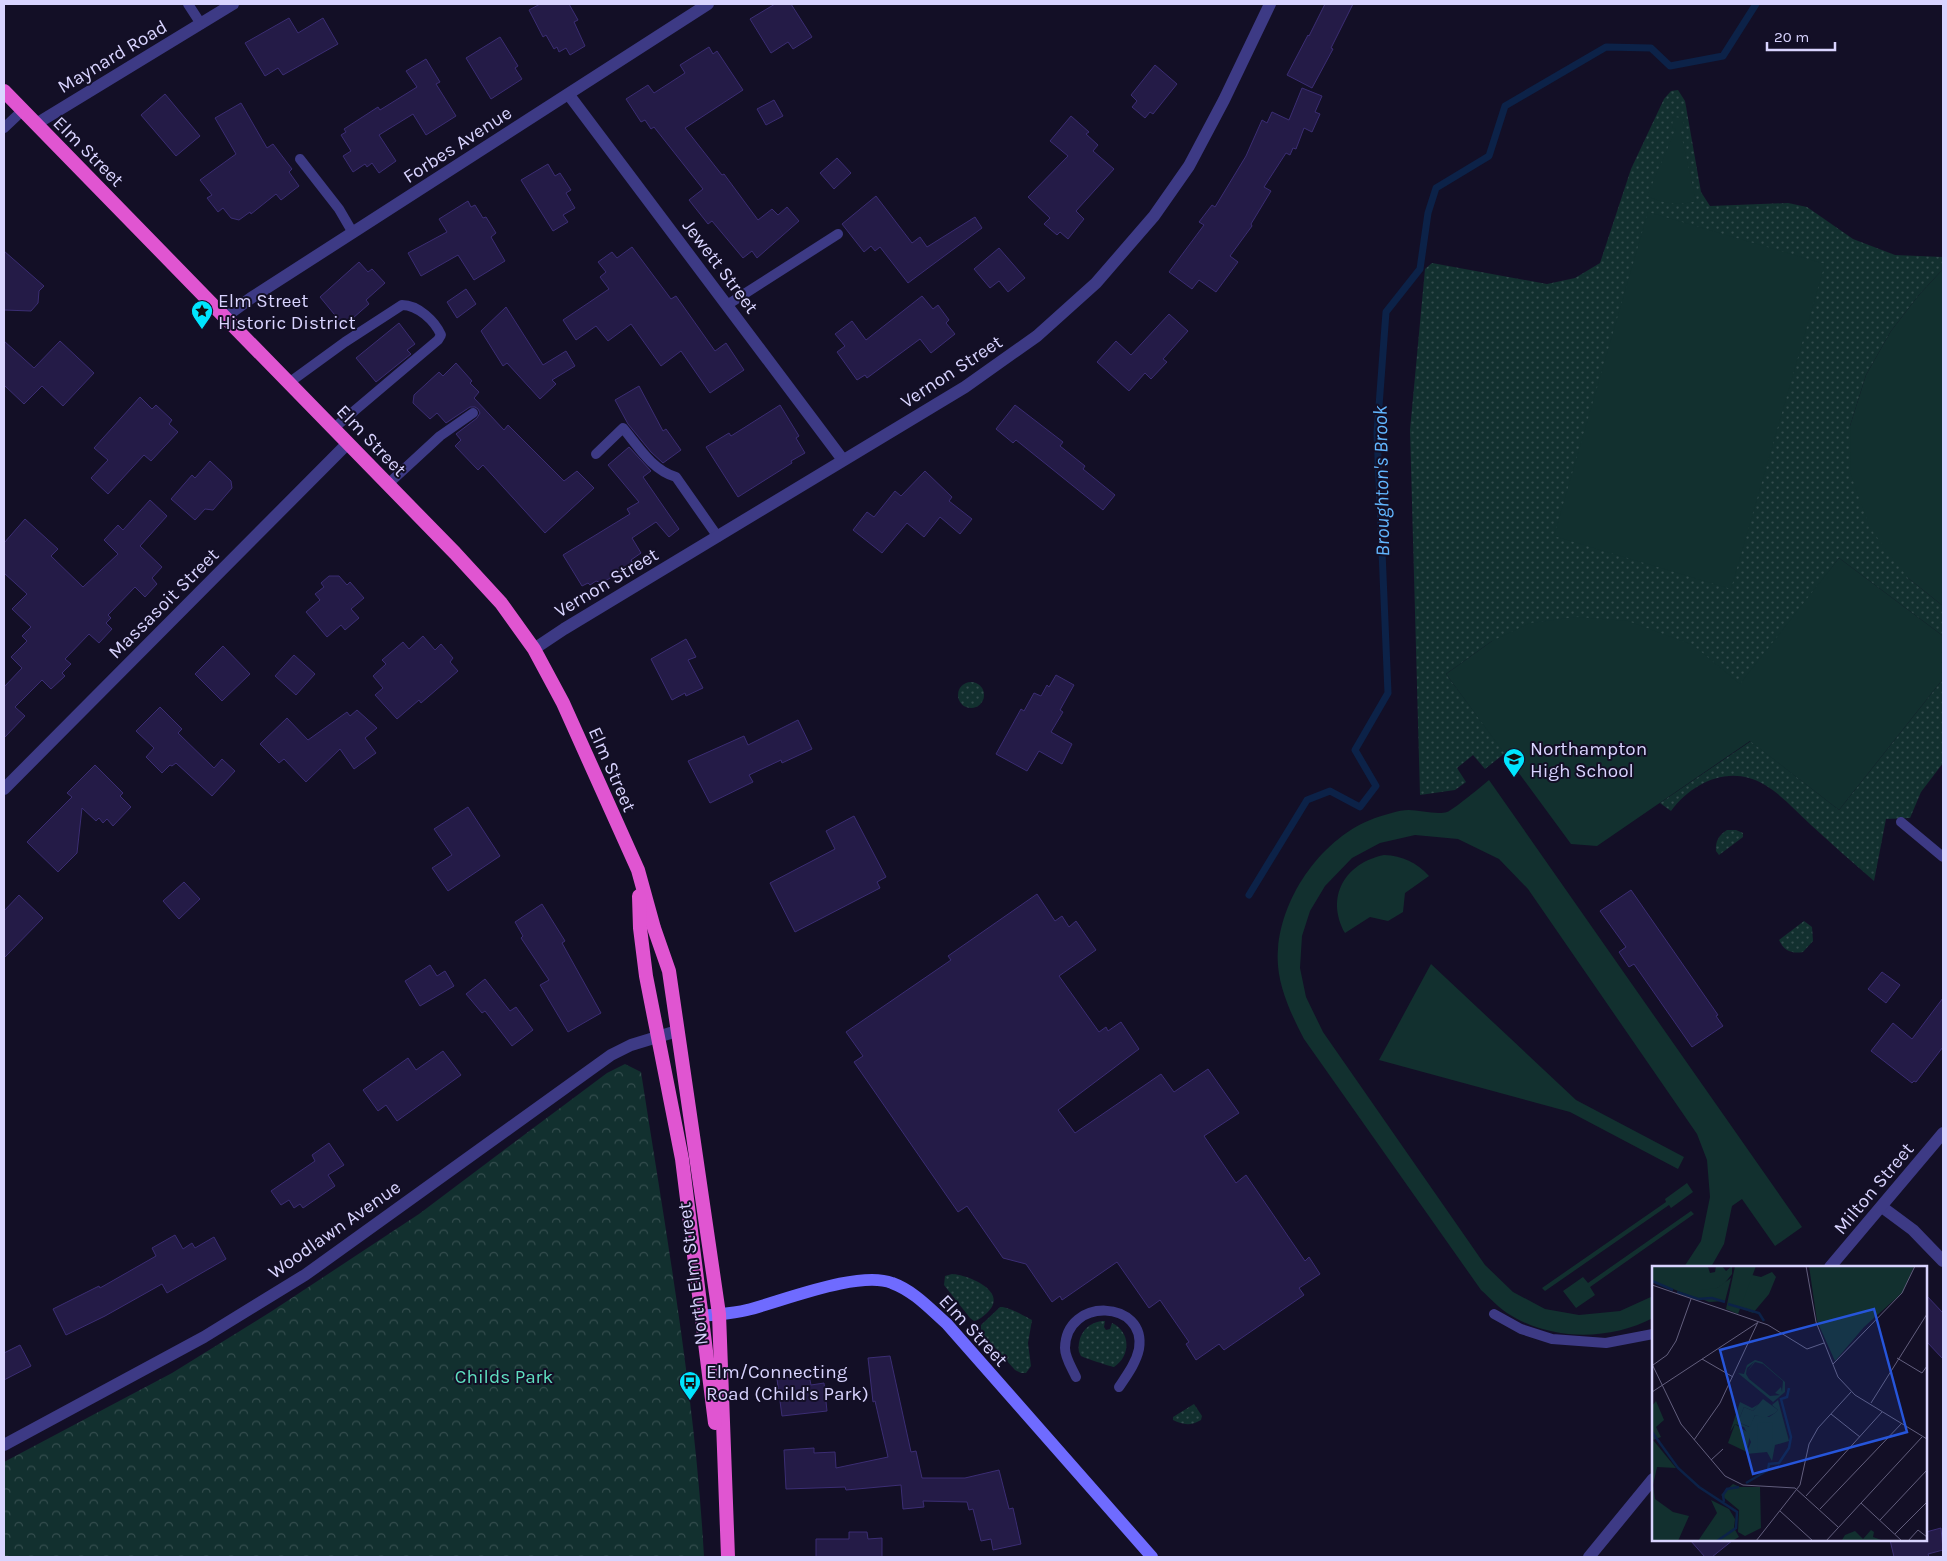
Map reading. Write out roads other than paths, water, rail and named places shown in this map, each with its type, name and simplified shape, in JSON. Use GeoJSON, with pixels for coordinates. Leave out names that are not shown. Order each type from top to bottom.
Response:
{"type":"FeatureCollection","features":[{"type":"Feature","properties":{"kind":"highway","name":"Elm Street"},"geometry":{"type":"LineString","coordinates":[[4,91],[388,484],[501,603],[534,649],[564,703],[638,870],[654,928],[669,971],[677,1031]]}},
{"type":"Feature","properties":{"kind":"highway","name":"Elm Street"},"geometry":{"type":"LineString","coordinates":[[638,870],[640,928],[646,976],[658,1037]]}},
{"type":"Feature","properties":{"kind":"highway","name":"North Elm Street"},"geometry":{"type":"LineString","coordinates":[[677,1031],[719,1314],[728,1557]]}},
{"type":"Feature","properties":{"kind":"highway","name":"North Elm Street"},"geometry":{"type":"LineString","coordinates":[[658,1037],[682,1159],[726,1513]]}},
{"type":"Feature","properties":{"kind":"main road","name":"Elm Street"},"geometry":{"type":"LineString","coordinates":[[701,1316],[745,1311],[848,1282],[878,1280],[891,1282],[924,1303],[947,1324],[1152,1557]]}},
{"type":"Feature","properties":{"kind":"street","name":"Maynard Road"},"geometry":{"type":"LineString","coordinates":[[36,124],[234,4]]}},
{"type":"Feature","properties":{"kind":"street","name":"Forbes Avenue"},"geometry":{"type":"LineString","coordinates":[[225,317],[708,4]]}},
{"type":"Feature","properties":{"kind":"street","name":"Vernon Street"},"geometry":{"type":"LineString","coordinates":[[534,649],[564,629],[718,538],[965,387],[1037,336],[1096,283],[1154,216],[1189,166],[1224,100],[1270,4]]}},
{"type":"Feature","properties":{"kind":"street","name":"Jewett Street"},"geometry":{"type":"LineString","coordinates":[[569,95],[843,460]]}},
{"type":"Feature","properties":{"kind":"street","name":"Massasoit Street"},"geometry":{"type":"LineString","coordinates":[[4,789],[348,443]]}},
{"type":"Feature","properties":{"kind":"street","name":"Woodlawn Avenue"},"geometry":{"type":"LineString","coordinates":[[4,1445],[204,1337],[297,1280],[611,1055],[631,1045],[677,1031]]}},
{"type":"Feature","properties":{"kind":"street","name":"Milton Street"},"geometry":{"type":"LineString","coordinates":[[1831,1266],[1943,1133]]}},
{"type":"Feature","properties":{"kind":"street"},"geometry":{"type":"LineString","coordinates":[[1882,1207],[1913,1230],[1943,1261]]}},
{"type":"Feature","properties":{"kind":"street"},"geometry":{"type":"LineString","coordinates":[[1589,1557],[1652,1480]]}},
{"type":"Feature","properties":{"kind":"lane"},"geometry":{"type":"LineString","coordinates":[[188,4],[201,24]]}},
{"type":"Feature","properties":{"kind":"lane"},"geometry":{"type":"LineString","coordinates":[[4,128],[23,110]]}},
{"type":"Feature","properties":{"kind":"lane"},"geometry":{"type":"LineString","coordinates":[[300,159],[339,209],[353,233]]}},
{"type":"Feature","properties":{"kind":"lane"},"geometry":{"type":"LineString","coordinates":[[727,305],[838,234]]}},
{"type":"Feature","properties":{"kind":"lane"},"geometry":{"type":"LineString","coordinates":[[290,382],[345,342],[402,306],[413,306],[422,312],[440,333],[438,340],[334,428]]}},
{"type":"Feature","properties":{"kind":"lane"},"geometry":{"type":"LineString","coordinates":[[388,484],[440,436],[473,413]]}},
{"type":"Feature","properties":{"kind":"lane"},"geometry":{"type":"LineString","coordinates":[[596,454],[623,428],[657,468],[666,474],[676,477],[718,538]]}},
{"type":"Feature","properties":{"kind":"lane"},"geometry":{"type":"LineString","coordinates":[[1901,822],[1943,857]]}},
{"type":"Feature","properties":{"kind":"lane"},"geometry":{"type":"LineString","coordinates":[[1076,1377],[1065,1349],[1071,1328],[1084,1315],[1092,1312],[1111,1311],[1125,1316],[1138,1332],[1139,1338],[1137,1357],[1119,1387]]}},
{"type":"Feature","properties":{"kind":"lane"},"geometry":{"type":"LineString","coordinates":[[1494,1314],[1521,1329],[1552,1339],[1606,1344],[1652,1334]]}},
{"type":"Feature","properties":{"kind":"waterway","name":"Broughton's Brook"},"geometry":{"type":"LineString","coordinates":[[1249,895],[1307,800],[1330,791],[1360,807],[1376,786],[1355,750],[1388,693],[1377,433],[1386,312],[1420,269],[1428,213],[1436,188],[1489,156],[1505,106],[1606,47],[1651,48],[1670,66],[1723,56],[1756,4]]}},
{"type":"Feature","properties":{"kind":"place","name":"Elm Street Historic District"},"geometry":{"type":"Point","coordinates":[202,330]}},
{"type":"Feature","properties":{"kind":"place","name":"Northampton High School"},"geometry":{"type":"Point","coordinates":[1514,778]}},
{"type":"Feature","properties":{"kind":"place","name":"Elm/Connecting Road (Child's Park)"},"geometry":{"type":"Point","coordinates":[690,1401]}},
{"type":"Feature","properties":{"kind":"park label","name":"Childs Park"},"geometry":{"type":"Point","coordinates":[504,1376]}}]}
